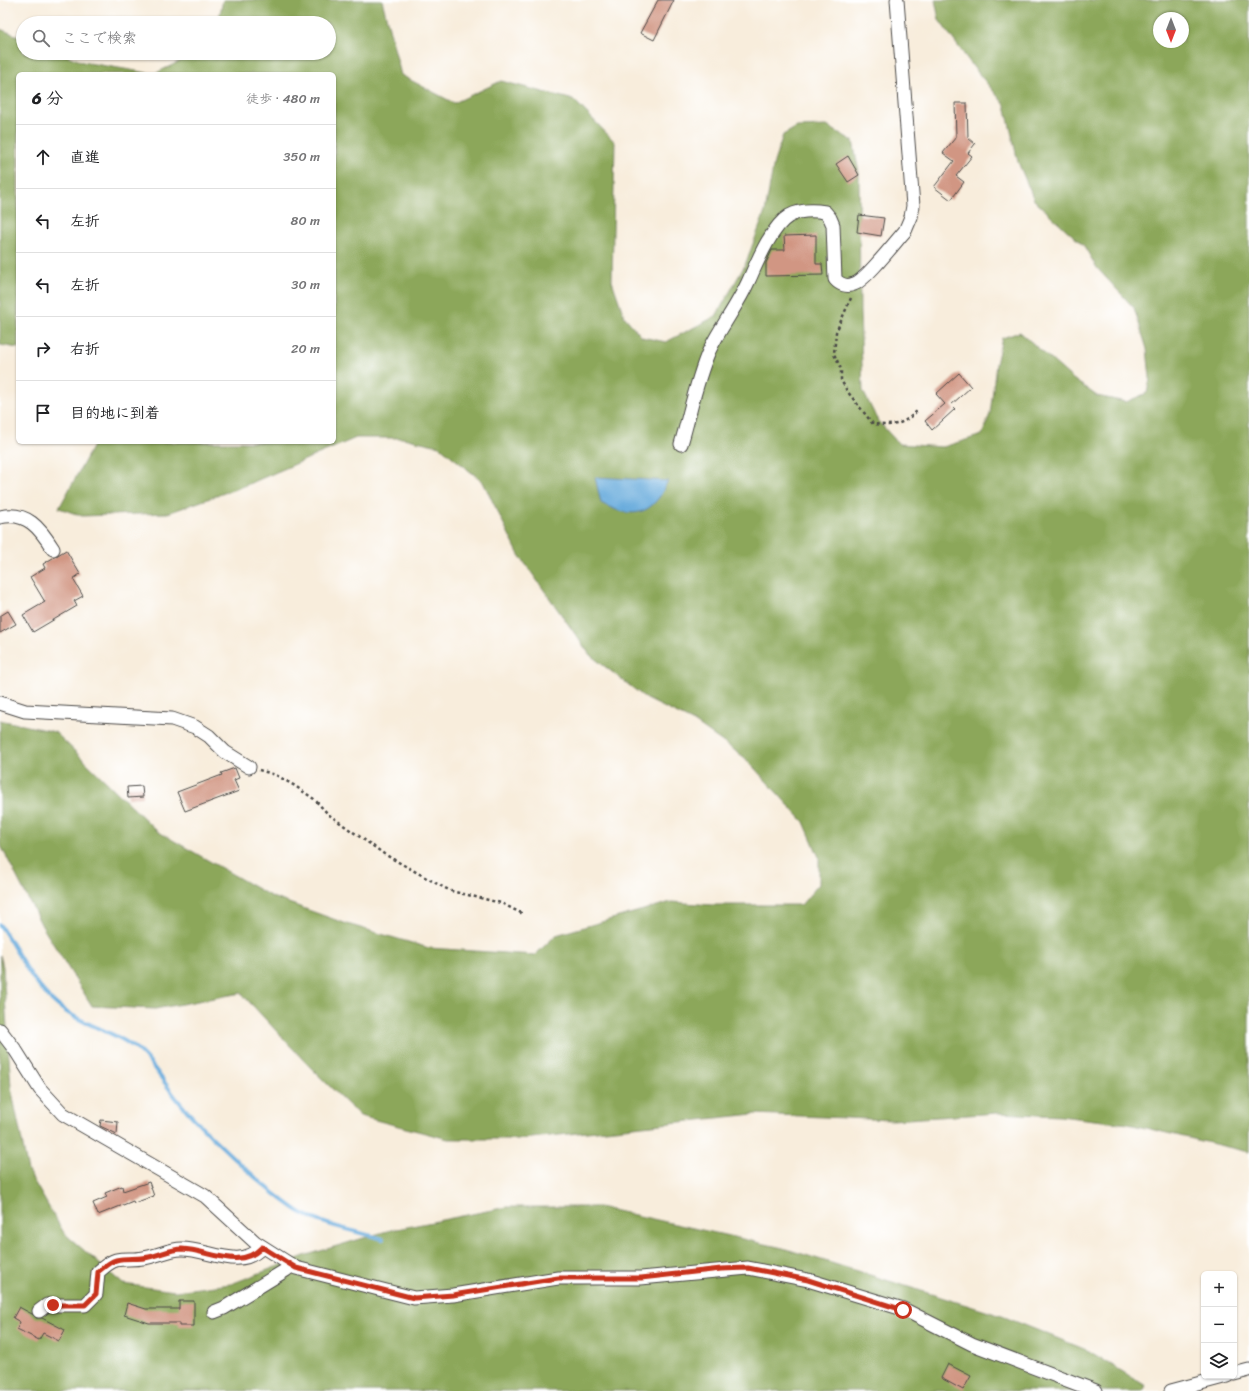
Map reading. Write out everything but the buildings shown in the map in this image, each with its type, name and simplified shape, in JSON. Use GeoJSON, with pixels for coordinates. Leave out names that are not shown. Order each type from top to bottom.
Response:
{"type":"FeatureCollection","features":[{"type":"Feature","properties":{"kind":"street"},"geometry":{"type":"LineString","coordinates":[[681,444],[709,352],[720,329],[749,280],[761,253],[783,221],[789,216],[799,212],[825,212],[833,225],[835,279],[838,283],[848,286],[856,284],[906,231],[911,216],[911,182],[897,0]]}},
{"type":"Feature","properties":{"kind":"street"},"geometry":{"type":"LineString","coordinates":[[0,517],[18,516],[27,519],[36,525],[53,549]]}},
{"type":"Feature","properties":{"kind":"street"},"geometry":{"type":"LineString","coordinates":[[0,703],[25,711],[172,718],[196,727],[209,736],[224,752],[249,767]]}},
{"type":"Feature","properties":{"kind":"street"},"geometry":{"type":"LineString","coordinates":[[0,1030],[16,1050],[40,1089],[63,1114],[205,1196],[262,1247],[292,1265],[320,1275],[414,1298],[453,1295],[558,1278],[641,1278],[721,1269],[748,1268],[808,1280],[903,1310],[972,1344],[1096,1391]]}},
{"type":"Feature","properties":{"kind":"street"},"geometry":{"type":"LineString","coordinates":[[39,1311],[47,1305],[85,1305],[96,1294],[98,1272],[108,1263],[117,1260],[150,1257],[180,1249],[240,1259],[257,1253],[262,1247]]}},
{"type":"Feature","properties":{"kind":"street"},"geometry":{"type":"LineString","coordinates":[[214,1312],[224,1308],[292,1265]]}},
{"type":"Feature","properties":{"kind":"street"},"geometry":{"type":"LineString","coordinates":[[1237,1373],[1249,1370]]}},
{"type":"Feature","properties":{"kind":"street"},"geometry":{"type":"LineString","coordinates":[[1171,1391],[1216,1379]]}},
{"type":"Feature","properties":{"kind":"path"},"geometry":{"type":"LineString","coordinates":[[856,284],[836,332],[834,344],[834,354],[841,369],[841,380],[872,424],[890,426],[897,424],[907,420],[917,411]]}},
{"type":"Feature","properties":{"kind":"path"},"geometry":{"type":"LineString","coordinates":[[249,767],[276,775],[295,786],[314,799],[328,814],[384,854],[441,886],[451,891],[501,903],[523,914]]}},
{"type":"Feature","properties":{"kind":"green space"},"geometry":{"type":"Polygon","coordinates":[[[223,0],[382,0],[401,75],[454,103],[501,81],[574,100],[615,142],[612,281],[624,316],[642,337],[666,342],[716,316],[745,265],[765,212],[774,162],[783,135],[797,127],[827,126],[853,141],[859,173],[860,312],[863,391],[878,421],[899,444],[943,447],[982,435],[990,414],[996,364],[1002,338],[1020,332],[1073,379],[1097,396],[1126,402],[1147,393],[1150,378],[1147,349],[1134,308],[1097,268],[1084,246],[1034,200],[1018,162],[1005,105],[974,68],[939,20],[935,0],[1249,0],[1249,1152],[1128,1124],[1060,1116],[998,1113],[892,1120],[754,1114],[522,1139],[448,1139],[360,1116],[309,1066],[241,993],[155,1009],[92,1006],[42,926],[0,844],[0,720],[55,732],[157,831],[272,897],[347,924],[429,948],[535,955],[556,935],[671,902],[713,905],[801,905],[819,884],[819,857],[804,822],[744,757],[694,722],[647,699],[590,655],[519,555],[483,482],[439,446],[403,438],[356,438],[244,486],[168,513],[82,516],[59,508],[94,444],[336,444],[336,72],[158,72],[183,60],[336,60],[336,16],[220,16],[223,0]]]}},
{"type":"Feature","properties":{"kind":"green space"},"geometry":{"type":"Polygon","coordinates":[[[0,29],[16,35],[16,60],[78,60],[142,72],[16,72],[16,348],[0,345],[0,29]]]}},
{"type":"Feature","properties":{"kind":"green space"},"geometry":{"type":"Polygon","coordinates":[[[0,955],[3,967],[11,1087],[28,1171],[64,1233],[123,1284],[175,1291],[231,1284],[307,1255],[387,1231],[507,1207],[599,1207],[783,1248],[1002,1316],[1089,1351],[1146,1386],[1143,1391],[0,1391],[0,955]]]}},
{"type":"Feature","properties":{"kind":"water"},"geometry":{"type":"Polygon","coordinates":[[[595,477],[668,481],[660,496],[651,506],[644,510],[630,513],[616,510],[601,503],[595,477]]]}},
{"type":"Feature","properties":{"kind":"waterway"},"geometry":{"type":"LineString","coordinates":[[0,925],[36,983],[54,1003],[74,1017],[132,1045],[151,1064],[176,1098],[199,1124],[256,1178],[283,1200],[309,1217],[330,1225],[383,1239]]}},
{"type":"Feature","properties":{"kind":"route"},"geometry":{"type":"LineString","coordinates":[[53,1305],[85,1305],[89,1303],[96,1294],[98,1272],[108,1263],[117,1260],[141,1259],[180,1249],[240,1259],[257,1253],[262,1247],[296,1268],[345,1282],[358,1283],[396,1295],[414,1298],[432,1298],[558,1278],[641,1278],[721,1269],[748,1268],[808,1280],[852,1292],[903,1310]]}}]}
